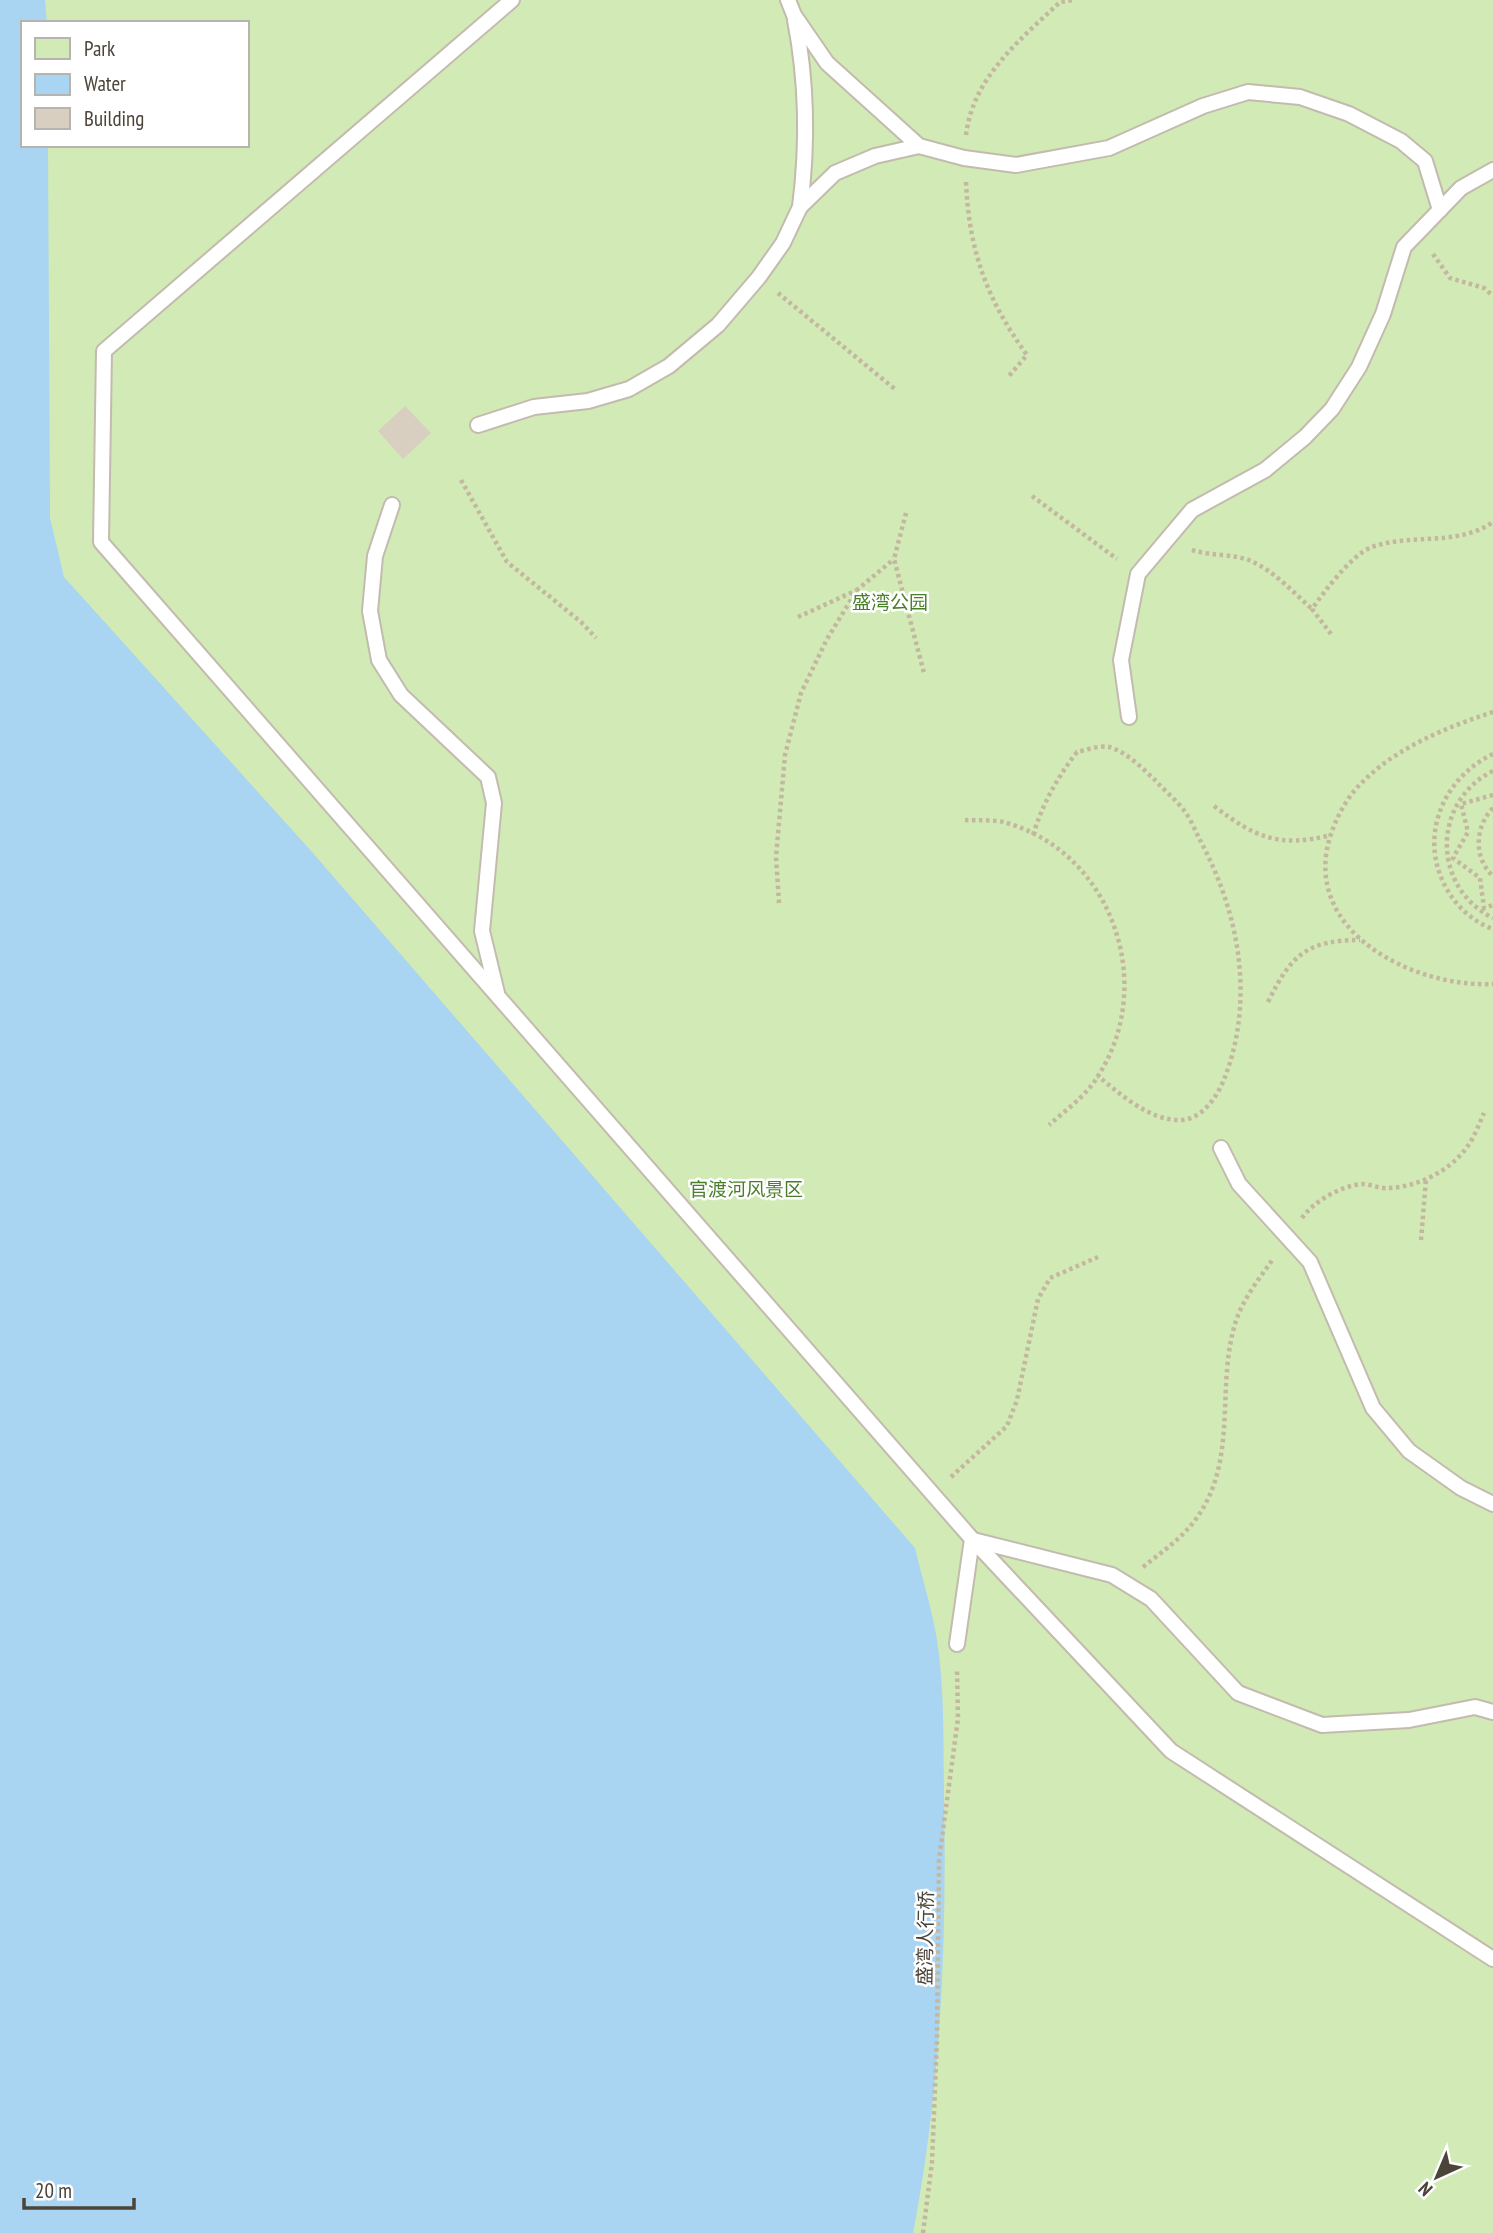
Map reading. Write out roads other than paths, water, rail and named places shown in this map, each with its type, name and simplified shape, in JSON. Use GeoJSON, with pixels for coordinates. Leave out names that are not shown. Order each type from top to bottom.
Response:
{"type":"FeatureCollection","features":[{"type":"Feature","properties":{"kind":"lane"},"geometry":{"type":"LineString","coordinates":[[512,0],[104,351],[101,542],[932,1494],[1171,1752],[1493,1959]]}},
{"type":"Feature","properties":{"kind":"lane"},"geometry":{"type":"LineString","coordinates":[[478,425],[534,407],[588,401],[629,389],[669,366],[718,325],[759,277],[783,243],[800,206],[806,164],[802,59],[794,15],[788,0]]}},
{"type":"Feature","properties":{"kind":"lane"},"geometry":{"type":"LineString","coordinates":[[794,15],[827,62],[919,146],[964,158],[1016,165],[1109,148],[1203,106],[1248,92],[1300,97],[1349,114],[1401,141],[1425,161],[1440,210]]}},
{"type":"Feature","properties":{"kind":"lane"},"geometry":{"type":"LineString","coordinates":[[800,206],[835,173],[875,156],[919,146]]}},
{"type":"Feature","properties":{"kind":"lane"},"geometry":{"type":"LineString","coordinates":[[1129,717],[1121,660],[1138,574],[1192,510],[1265,470],[1305,438],[1332,410],[1359,367],[1382,314],[1405,247],[1461,188],[1493,170]]}},
{"type":"Feature","properties":{"kind":"lane"},"geometry":{"type":"LineString","coordinates":[[392,505],[375,556],[370,611],[379,660],[401,695],[488,777],[494,803],[482,931],[498,997]]}},
{"type":"Feature","properties":{"kind":"lane"},"geometry":{"type":"LineString","coordinates":[[1221,1148],[1239,1184],[1310,1262],[1373,1408],[1409,1451],[1461,1488],[1493,1504]]}},
{"type":"Feature","properties":{"kind":"lane"},"geometry":{"type":"LineString","coordinates":[[972,1539],[1112,1576],[1151,1599],[1238,1693],[1322,1725],[1409,1720],[1475,1707],[1493,1712]]}},
{"type":"Feature","properties":{"kind":"lane"},"geometry":{"type":"LineString","coordinates":[[957,1644],[972,1539]]}},
{"type":"Feature","properties":{"kind":"water"},"geometry":{"type":"Polygon","coordinates":[[[0,0],[45,0],[47,21],[21,21],[21,147],[48,147],[50,518],[64,577],[312,852],[915,1548],[940,1659],[945,1849],[943,1959],[930,2124],[913,2233],[0,2233],[0,0]]]}},
{"type":"Feature","properties":{"kind":"park label","name":"盛湾公园"},"geometry":{"type":"Point","coordinates":[890,602]}},
{"type":"Feature","properties":{"kind":"park label","name":"官渡河风景区"},"geometry":{"type":"Point","coordinates":[746,1189]}}]}
